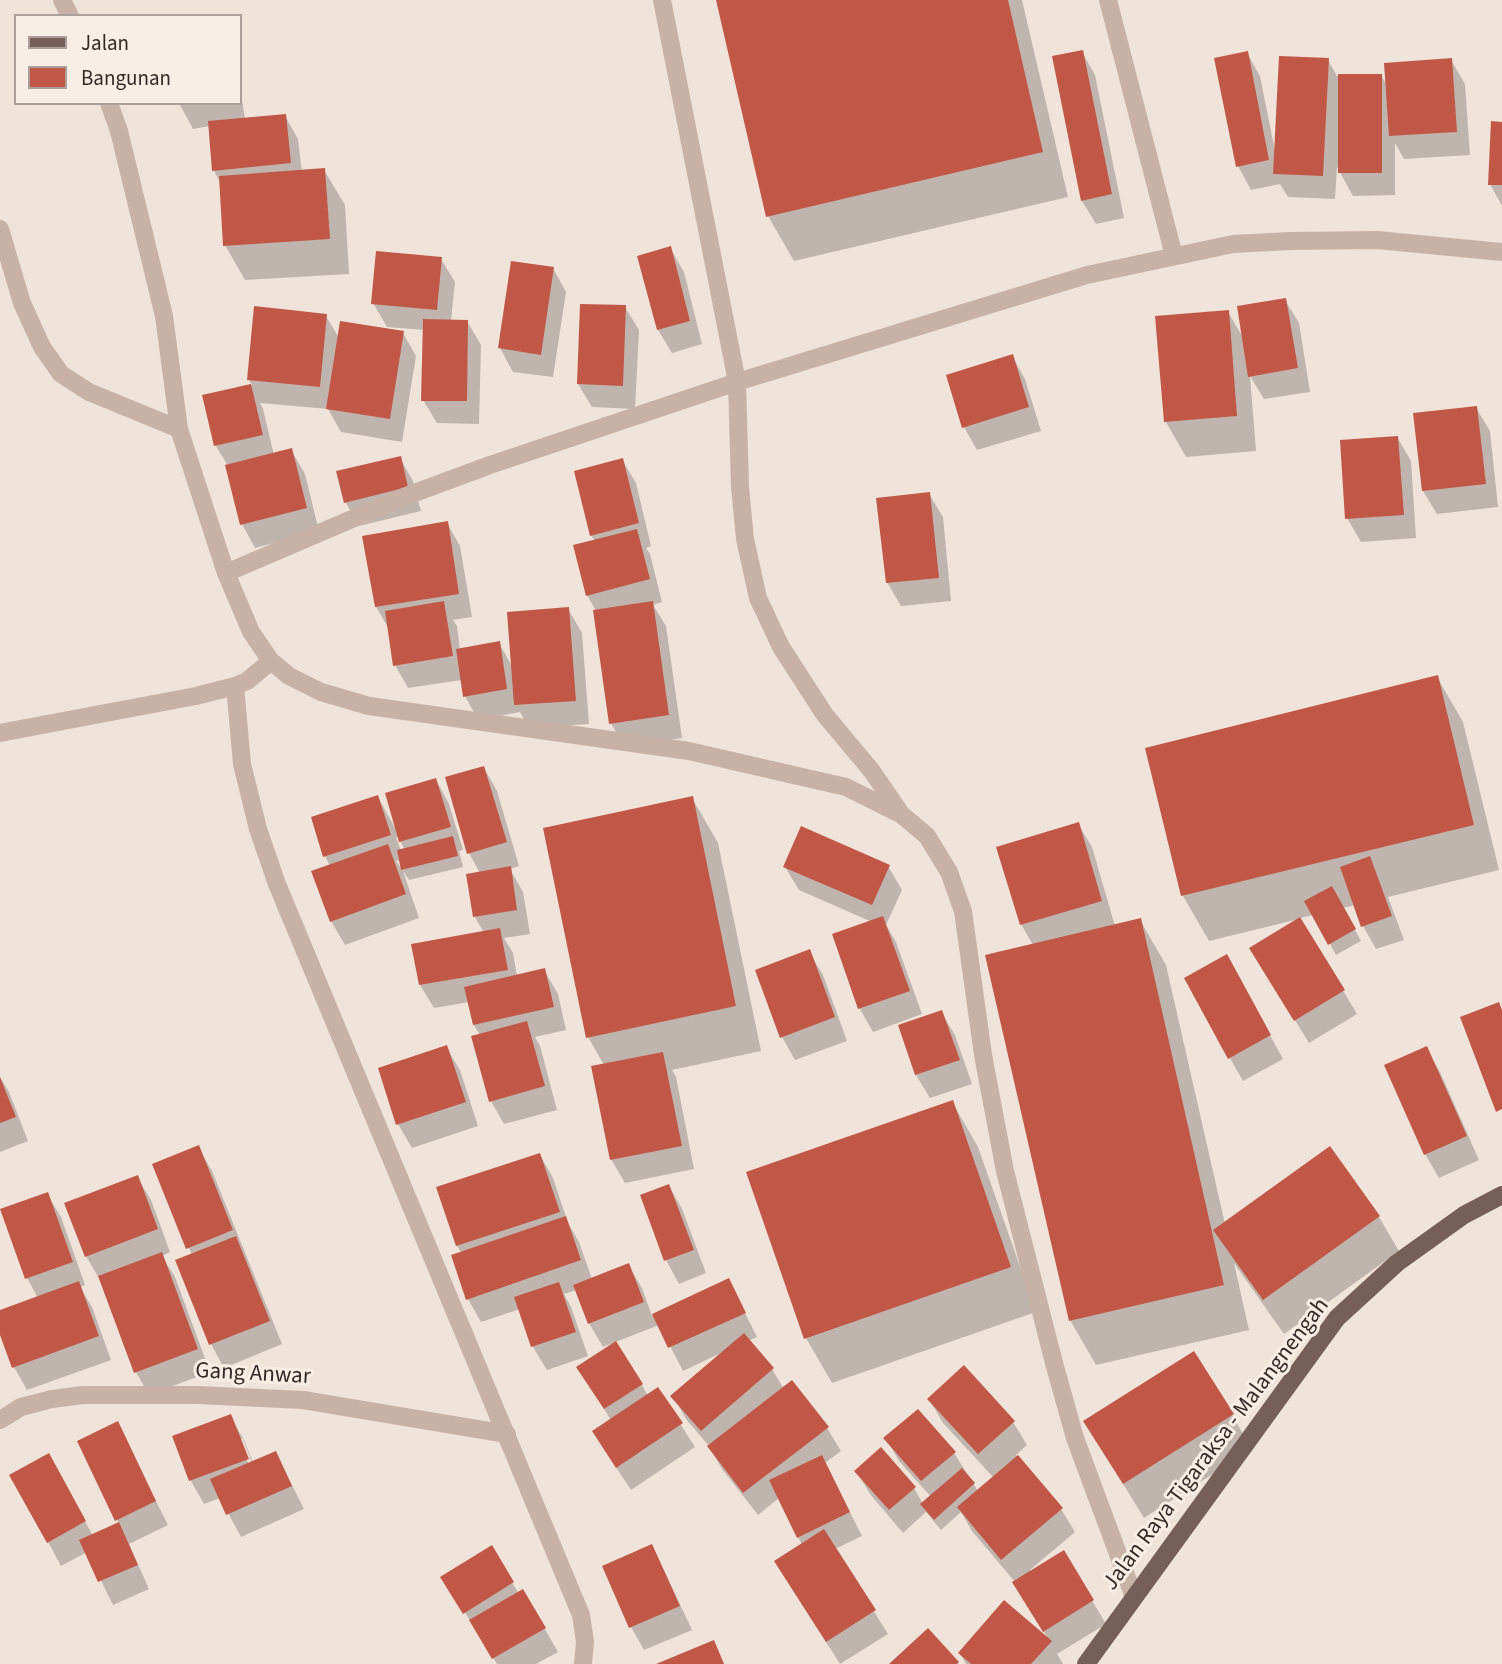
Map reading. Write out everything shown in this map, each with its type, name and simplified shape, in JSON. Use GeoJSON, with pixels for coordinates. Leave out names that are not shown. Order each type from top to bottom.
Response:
{"type":"FeatureCollection","features":[{"type":"Feature","properties":{"kind":"main road","name":"Jalan Raya Tigaraksa - Malangnengah"},"geometry":{"type":"LineString","coordinates":[[1086,1664],[1337,1318],[1397,1263],[1464,1215],[1502,1195]]}},
{"type":"Feature","properties":{"kind":"street"},"geometry":{"type":"LineString","coordinates":[[662,0],[737,382],[740,487],[745,539],[758,598],[781,647],[825,715],[871,770],[902,815]]}},
{"type":"Feature","properties":{"kind":"street"},"geometry":{"type":"LineString","coordinates":[[1108,0],[1174,256]]}},
{"type":"Feature","properties":{"kind":"street"},"geometry":{"type":"LineString","coordinates":[[110,105],[119,131],[164,316],[179,429],[226,573],[251,632],[271,661],[289,676],[321,692],[369,706],[689,751],[846,787],[902,815],[927,836],[949,872],[963,911],[983,1055],[1005,1171],[1075,1438],[1134,1597]]}},
{"type":"Feature","properties":{"kind":"street"},"geometry":{"type":"LineString","coordinates":[[0,229],[22,303],[42,347],[61,374],[89,392],[179,429]]}},
{"type":"Feature","properties":{"kind":"street"},"geometry":{"type":"LineString","coordinates":[[226,573],[401,498],[490,465],[737,382],[1087,275],[1233,244],[1377,240],[1502,253]]}},
{"type":"Feature","properties":{"kind":"street"},"geometry":{"type":"LineString","coordinates":[[0,733],[235,686],[247,681],[271,661]]}},
{"type":"Feature","properties":{"kind":"street"},"geometry":{"type":"LineString","coordinates":[[235,686],[242,764],[258,829],[277,884],[581,1615],[585,1642],[583,1664]]}},
{"type":"Feature","properties":{"kind":"street","name":"Gang Anwar"},"geometry":{"type":"LineString","coordinates":[[0,1420],[21,1407],[83,1395],[198,1395],[303,1400],[507,1434]]}},
{"type":"Feature","properties":{"kind":"building"},"geometry":{"type":"Polygon","coordinates":[[[716,0],[1008,0],[1043,152],[766,217],[716,0]]]}},
{"type":"Feature","properties":{"kind":"building"},"geometry":{"type":"Polygon","coordinates":[[[1083,50],[1112,194],[1081,201],[1052,56],[1083,50]]]}},
{"type":"Feature","properties":{"kind":"building"},"geometry":{"type":"Polygon","coordinates":[[[1248,51],[1269,160],[1236,167],[1214,58],[1248,51]]]}},
{"type":"Feature","properties":{"kind":"building"},"geometry":{"type":"Polygon","coordinates":[[[1279,56],[1329,58],[1323,176],[1273,174],[1279,56]]]}},
{"type":"Feature","properties":{"kind":"building"},"geometry":{"type":"Polygon","coordinates":[[[1452,58],[1457,132],[1389,136],[1384,63],[1452,58]]]}},
{"type":"Feature","properties":{"kind":"building"},"geometry":{"type":"Polygon","coordinates":[[[1338,74],[1382,74],[1382,173],[1338,173],[1338,74]]]}},
{"type":"Feature","properties":{"kind":"building"},"geometry":{"type":"Polygon","coordinates":[[[286,114],[291,163],[212,171],[208,121],[286,114]]]}},
{"type":"Feature","properties":{"kind":"building"},"geometry":{"type":"Polygon","coordinates":[[[1491,121],[1502,122],[1502,185],[1488,185],[1491,121]]]}},
{"type":"Feature","properties":{"kind":"building"},"geometry":{"type":"Polygon","coordinates":[[[325,168],[330,239],[223,246],[219,176],[325,168]]]}},
{"type":"Feature","properties":{"kind":"building"},"geometry":{"type":"Polygon","coordinates":[[[671,246],[690,321],[657,330],[637,256],[671,246]]]}},
{"type":"Feature","properties":{"kind":"building"},"geometry":{"type":"Polygon","coordinates":[[[376,251],[442,257],[437,310],[371,304],[376,251]]]}},
{"type":"Feature","properties":{"kind":"building"},"geometry":{"type":"Polygon","coordinates":[[[511,261],[554,267],[541,355],[498,348],[511,261]]]}},
{"type":"Feature","properties":{"kind":"building"},"geometry":{"type":"Polygon","coordinates":[[[1286,298],[1298,368],[1248,377],[1237,306],[1286,298]]]}},
{"type":"Feature","properties":{"kind":"building"},"geometry":{"type":"Polygon","coordinates":[[[580,304],[626,305],[623,386],[577,384],[580,304]]]}},
{"type":"Feature","properties":{"kind":"building"},"geometry":{"type":"Polygon","coordinates":[[[254,306],[327,314],[320,387],[247,380],[254,306]]]}},
{"type":"Feature","properties":{"kind":"building"},"geometry":{"type":"Polygon","coordinates":[[[1229,310],[1237,416],[1164,422],[1155,316],[1229,310]]]}},
{"type":"Feature","properties":{"kind":"building"},"geometry":{"type":"Polygon","coordinates":[[[423,319],[468,320],[467,401],[421,401],[423,319]]]}},
{"type":"Feature","properties":{"kind":"building"},"geometry":{"type":"Polygon","coordinates":[[[340,321],[404,331],[390,419],[326,409],[340,321]]]}},
{"type":"Feature","properties":{"kind":"building"},"geometry":{"type":"Polygon","coordinates":[[[1013,354],[1029,407],[962,428],[946,375],[1013,354]]]}},
{"type":"Feature","properties":{"kind":"building"},"geometry":{"type":"Polygon","coordinates":[[[251,384],[263,435],[214,446],[202,395],[251,384]]]}},
{"type":"Feature","properties":{"kind":"building"},"geometry":{"type":"Polygon","coordinates":[[[1477,406],[1486,484],[1422,491],[1413,413],[1477,406]]]}},
{"type":"Feature","properties":{"kind":"building"},"geometry":{"type":"Polygon","coordinates":[[[1398,436],[1404,515],[1345,519],[1340,440],[1398,436]]]}},
{"type":"Feature","properties":{"kind":"building"},"geometry":{"type":"Polygon","coordinates":[[[292,448],[307,508],[240,525],[225,465],[292,448]]]}},
{"type":"Feature","properties":{"kind":"building"},"geometry":{"type":"Polygon","coordinates":[[[401,456],[408,487],[344,503],[336,471],[401,456]]]}},
{"type":"Feature","properties":{"kind":"building"},"geometry":{"type":"Polygon","coordinates":[[[623,458],[639,523],[590,536],[574,471],[623,458]]]}},
{"type":"Feature","properties":{"kind":"building"},"geometry":{"type":"Polygon","coordinates":[[[930,492],[939,578],[886,583],[876,498],[930,492]]]}},
{"type":"Feature","properties":{"kind":"building"},"geometry":{"type":"Polygon","coordinates":[[[448,521],[459,594],[375,607],[362,536],[448,521]]]}},
{"type":"Feature","properties":{"kind":"building"},"geometry":{"type":"Polygon","coordinates":[[[637,529],[650,579],[586,596],[573,545],[637,529]]]}},
{"type":"Feature","properties":{"kind":"building"},"geometry":{"type":"Polygon","coordinates":[[[444,601],[453,656],[393,666],[385,611],[444,601]]]}},
{"type":"Feature","properties":{"kind":"building"},"geometry":{"type":"Polygon","coordinates":[[[653,601],[669,715],[609,724],[593,610],[653,601]]]}},
{"type":"Feature","properties":{"kind":"building"},"geometry":{"type":"Polygon","coordinates":[[[569,607],[576,701],[514,705],[507,612],[569,607]]]}},
{"type":"Feature","properties":{"kind":"building"},"geometry":{"type":"Polygon","coordinates":[[[500,641],[507,689],[463,697],[456,649],[500,641]]]}},
{"type":"Feature","properties":{"kind":"building"},"geometry":{"type":"Polygon","coordinates":[[[1438,675],[1474,825],[1181,896],[1145,748],[1438,675]]]}},
{"type":"Feature","properties":{"kind":"building"},"geometry":{"type":"Polygon","coordinates":[[[484,766],[507,842],[467,854],[445,777],[484,766]]]}},
{"type":"Feature","properties":{"kind":"building"},"geometry":{"type":"Polygon","coordinates":[[[436,778],[451,827],[399,842],[385,793],[436,778]]]}},
{"type":"Feature","properties":{"kind":"building"},"geometry":{"type":"Polygon","coordinates":[[[378,795],[391,835],[323,857],[311,817],[378,795]]]}},
{"type":"Feature","properties":{"kind":"building"},"geometry":{"type":"Polygon","coordinates":[[[693,796],[736,1006],[586,1038],[543,828],[693,796]]]}},
{"type":"Feature","properties":{"kind":"building"},"geometry":{"type":"Polygon","coordinates":[[[1079,822],[1102,901],[1020,925],[996,847],[1079,822]]]}},
{"type":"Feature","properties":{"kind":"building"},"geometry":{"type":"Polygon","coordinates":[[[801,826],[890,865],[872,905],[783,867],[801,826]]]}},
{"type":"Feature","properties":{"kind":"building"},"geometry":{"type":"Polygon","coordinates":[[[453,836],[458,856],[401,870],[397,850],[453,836]]]}},
{"type":"Feature","properties":{"kind":"building"},"geometry":{"type":"Polygon","coordinates":[[[388,844],[406,894],[330,922],[311,871],[388,844]]]}},
{"type":"Feature","properties":{"kind":"building"},"geometry":{"type":"Polygon","coordinates":[[[1370,856],[1392,916],[1361,927],[1340,867],[1370,856]]]}},
{"type":"Feature","properties":{"kind":"building"},"geometry":{"type":"Polygon","coordinates":[[[511,866],[517,910],[473,917],[466,874],[511,866]]]}},
{"type":"Feature","properties":{"kind":"building"},"geometry":{"type":"Polygon","coordinates":[[[1332,886],[1356,929],[1328,945],[1304,901],[1332,886]]]}},
{"type":"Feature","properties":{"kind":"building"},"geometry":{"type":"Polygon","coordinates":[[[883,916],[910,991],[858,1009],[832,934],[883,916]]]}},
{"type":"Feature","properties":{"kind":"building"},"geometry":{"type":"Polygon","coordinates":[[[1300,917],[1345,990],[1294,1021],[1249,948],[1300,917]]]}},
{"type":"Feature","properties":{"kind":"building"},"geometry":{"type":"Polygon","coordinates":[[[1141,918],[1224,1285],[1069,1321],[985,955],[1141,918]]]}},
{"type":"Feature","properties":{"kind":"building"},"geometry":{"type":"Polygon","coordinates":[[[500,928],[508,970],[419,985],[411,944],[500,928]]]}},
{"type":"Feature","properties":{"kind":"building"},"geometry":{"type":"Polygon","coordinates":[[[810,949],[835,1017],[780,1038],[755,970],[810,949]]]}},
{"type":"Feature","properties":{"kind":"building"},"geometry":{"type":"Polygon","coordinates":[[[1227,954],[1271,1035],[1228,1059],[1184,978],[1227,954]]]}},
{"type":"Feature","properties":{"kind":"building"},"geometry":{"type":"Polygon","coordinates":[[[545,968],[554,1007],[473,1025],[464,987],[545,968]]]}},
{"type":"Feature","properties":{"kind":"building"},"geometry":{"type":"Polygon","coordinates":[[[1499,1002],[1502,1010],[1502,1109],[1496,1112],[1460,1017],[1499,1002]]]}},
{"type":"Feature","properties":{"kind":"building"},"geometry":{"type":"Polygon","coordinates":[[[942,1010],[960,1060],[915,1075],[898,1025],[942,1010]]]}},
{"type":"Feature","properties":{"kind":"building"},"geometry":{"type":"Polygon","coordinates":[[[527,1021],[545,1086],[489,1102],[471,1036],[527,1021]]]}},
{"type":"Feature","properties":{"kind":"building"},"geometry":{"type":"Polygon","coordinates":[[[447,1045],[466,1102],[396,1125],[378,1068],[447,1045]]]}},
{"type":"Feature","properties":{"kind":"building"},"geometry":{"type":"Polygon","coordinates":[[[1427,1046],[1467,1136],[1424,1155],[1384,1065],[1427,1046]]]}},
{"type":"Feature","properties":{"kind":"building"},"geometry":{"type":"Polygon","coordinates":[[[663,1052],[682,1146],[610,1160],[591,1066],[663,1052]]]}},
{"type":"Feature","properties":{"kind":"building"},"geometry":{"type":"Polygon","coordinates":[[[0,1077],[16,1117],[0,1123],[0,1077]]]}},
{"type":"Feature","properties":{"kind":"building"},"geometry":{"type":"Polygon","coordinates":[[[953,1100],[1011,1267],[804,1339],[746,1172],[953,1100]]]}},
{"type":"Feature","properties":{"kind":"building"},"geometry":{"type":"Polygon","coordinates":[[[199,1145],[233,1230],[186,1249],[152,1164],[199,1145]]]}},
{"type":"Feature","properties":{"kind":"building"},"geometry":{"type":"Polygon","coordinates":[[[1330,1146],[1380,1216],[1263,1300],[1213,1230],[1330,1146]]]}},
{"type":"Feature","properties":{"kind":"building"},"geometry":{"type":"Polygon","coordinates":[[[540,1153],[560,1212],[456,1246],[436,1187],[540,1153]]]}},
{"type":"Feature","properties":{"kind":"building"},"geometry":{"type":"Polygon","coordinates":[[[138,1175],[158,1229],[85,1257],[64,1203],[138,1175]]]}},
{"type":"Feature","properties":{"kind":"building"},"geometry":{"type":"Polygon","coordinates":[[[669,1184],[694,1250],[664,1261],[640,1195],[669,1184]]]}},
{"type":"Feature","properties":{"kind":"building"},"geometry":{"type":"Polygon","coordinates":[[[48,1192],[73,1262],[25,1279],[0,1209],[48,1192]]]}},
{"type":"Feature","properties":{"kind":"building"},"geometry":{"type":"Polygon","coordinates":[[[566,1216],[581,1260],[466,1300],[451,1255],[566,1216]]]}},
{"type":"Feature","properties":{"kind":"building"},"geometry":{"type":"Polygon","coordinates":[[[236,1236],[270,1321],[209,1345],[175,1260],[236,1236]]]}},
{"type":"Feature","properties":{"kind":"building"},"geometry":{"type":"Polygon","coordinates":[[[162,1252],[198,1349],[134,1373],[98,1276],[162,1252]]]}},
{"type":"Feature","properties":{"kind":"building"},"geometry":{"type":"Polygon","coordinates":[[[629,1263],[644,1302],[588,1324],[573,1285],[629,1263]]]}},
{"type":"Feature","properties":{"kind":"building"},"geometry":{"type":"Polygon","coordinates":[[[729,1278],[746,1313],[668,1348],[652,1314],[729,1278]]]}},
{"type":"Feature","properties":{"kind":"building"},"geometry":{"type":"Polygon","coordinates":[[[79,1281],[99,1336],[12,1368],[0,1335],[0,1310],[79,1281]]]}},
{"type":"Feature","properties":{"kind":"building"},"geometry":{"type":"Polygon","coordinates":[[[559,1282],[576,1332],[531,1347],[514,1297],[559,1282]]]}},
{"type":"Feature","properties":{"kind":"building"},"geometry":{"type":"Polygon","coordinates":[[[744,1333],[774,1368],[701,1431],[670,1396],[744,1333]]]}},
{"type":"Feature","properties":{"kind":"building"},"geometry":{"type":"Polygon","coordinates":[[[616,1341],[643,1384],[604,1409],[576,1367],[616,1341]]]}},
{"type":"Feature","properties":{"kind":"building"},"geometry":{"type":"Polygon","coordinates":[[[1194,1351],[1234,1414],[1123,1484],[1083,1421],[1194,1351]]]}},
{"type":"Feature","properties":{"kind":"building"},"geometry":{"type":"Polygon","coordinates":[[[964,1365],[1015,1421],[978,1454],[927,1399],[964,1365]]]}},
{"type":"Feature","properties":{"kind":"building"},"geometry":{"type":"Polygon","coordinates":[[[792,1380],[829,1427],[743,1493],[707,1446],[792,1380]]]}},
{"type":"Feature","properties":{"kind":"building"},"geometry":{"type":"Polygon","coordinates":[[[658,1387],[683,1423],[616,1468],[592,1431],[658,1387]]]}},
{"type":"Feature","properties":{"kind":"building"},"geometry":{"type":"Polygon","coordinates":[[[918,1409],[956,1452],[921,1481],[883,1438],[918,1409]]]}},
{"type":"Feature","properties":{"kind":"building"},"geometry":{"type":"Polygon","coordinates":[[[231,1414],[249,1459],[189,1481],[172,1436],[231,1414]]]}},
{"type":"Feature","properties":{"kind":"building"},"geometry":{"type":"Polygon","coordinates":[[[118,1421],[156,1501],[115,1521],[77,1441],[118,1421]]]}},
{"type":"Feature","properties":{"kind":"building"},"geometry":{"type":"Polygon","coordinates":[[[881,1447],[916,1487],[889,1510],[854,1471],[881,1447]]]}},
{"type":"Feature","properties":{"kind":"building"},"geometry":{"type":"Polygon","coordinates":[[[276,1451],[292,1486],[226,1515],[210,1479],[276,1451]]]}},
{"type":"Feature","properties":{"kind":"building"},"geometry":{"type":"Polygon","coordinates":[[[49,1453],[86,1521],[47,1543],[9,1475],[49,1453]]]}},
{"type":"Feature","properties":{"kind":"building"},"geometry":{"type":"Polygon","coordinates":[[[822,1455],[850,1512],[797,1538],[769,1480],[822,1455]]]}},
{"type":"Feature","properties":{"kind":"building"},"geometry":{"type":"Polygon","coordinates":[[[1018,1455],[1063,1508],[1001,1560],[957,1507],[1018,1455]]]}},
{"type":"Feature","properties":{"kind":"building"},"geometry":{"type":"Polygon","coordinates":[[[962,1468],[975,1483],[934,1520],[920,1504],[962,1468]]]}},
{"type":"Feature","properties":{"kind":"building"},"geometry":{"type":"Polygon","coordinates":[[[119,1522],[138,1565],[98,1582],[79,1540],[119,1522]]]}},
{"type":"Feature","properties":{"kind":"building"},"geometry":{"type":"Polygon","coordinates":[[[824,1529],[876,1610],[826,1642],[774,1561],[824,1529]]]}},
{"type":"Feature","properties":{"kind":"building"},"geometry":{"type":"Polygon","coordinates":[[[652,1544],[680,1606],[629,1628],[602,1566],[652,1544]]]}},
{"type":"Feature","properties":{"kind":"building"},"geometry":{"type":"Polygon","coordinates":[[[492,1545],[514,1582],[463,1614],[440,1577],[492,1545]]]}},
{"type":"Feature","properties":{"kind":"building"},"geometry":{"type":"Polygon","coordinates":[[[1064,1550],[1094,1600],[1043,1632],[1012,1582],[1064,1550]]]}},
{"type":"Feature","properties":{"kind":"building"},"geometry":{"type":"Polygon","coordinates":[[[523,1589],[546,1628],[492,1659],[469,1620],[523,1589]]]}},
{"type":"Feature","properties":{"kind":"building"},"geometry":{"type":"Polygon","coordinates":[[[1004,1600],[1052,1641],[1031,1664],[971,1664],[958,1653],[1004,1600]]]}},
{"type":"Feature","properties":{"kind":"building"},"geometry":{"type":"Polygon","coordinates":[[[928,1628],[959,1662],[957,1664],[889,1664],[928,1628]]]}},
{"type":"Feature","properties":{"kind":"building"},"geometry":{"type":"Polygon","coordinates":[[[714,1640],[724,1664],[656,1664],[714,1640]]]}}]}
